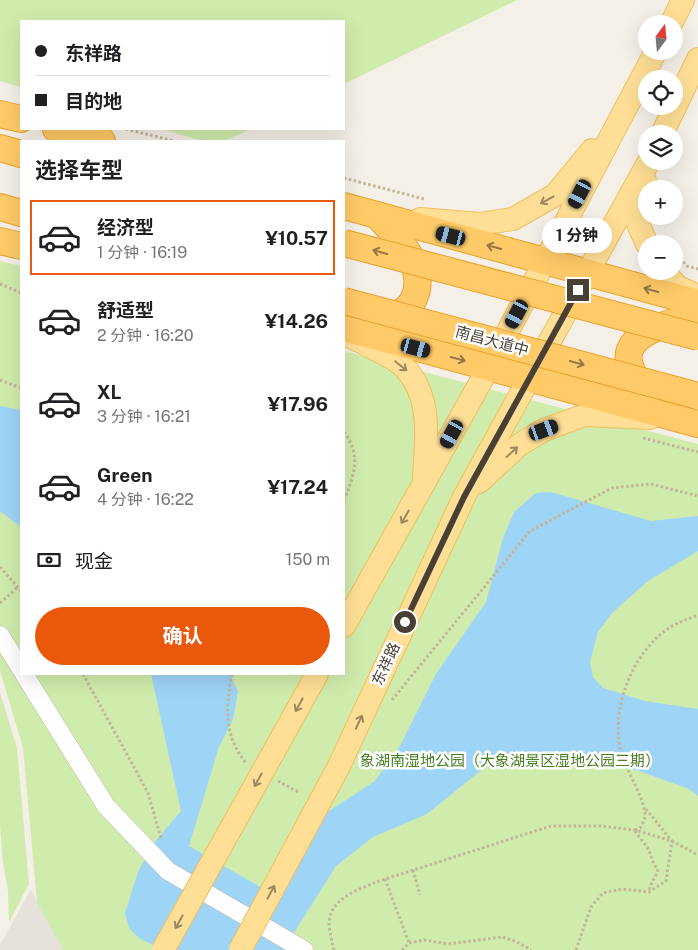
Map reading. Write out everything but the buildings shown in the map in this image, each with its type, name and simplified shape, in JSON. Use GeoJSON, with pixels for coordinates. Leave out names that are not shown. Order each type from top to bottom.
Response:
{"type":"FeatureCollection","features":[{"type":"Feature","properties":{"kind":"highway"},"geometry":{"type":"LineString","coordinates":[[0,114],[20,120]]}},
{"type":"Feature","properties":{"kind":"highway"},"geometry":{"type":"LineString","coordinates":[[60,130],[98,140]]}},
{"type":"Feature","properties":{"kind":"highway"},"geometry":{"type":"LineString","coordinates":[[0,148],[20,154]]}},
{"type":"Feature","properties":{"kind":"highway"},"geometry":{"type":"LineString","coordinates":[[345,206],[698,303]]}},
{"type":"Feature","properties":{"kind":"highway"},"geometry":{"type":"LineString","coordinates":[[0,208],[20,213]]}},
{"type":"Feature","properties":{"kind":"highway"},"geometry":{"type":"LineString","coordinates":[[345,322],[386,319],[407,309],[417,293],[418,277],[404,245],[377,215]]}},
{"type":"Feature","properties":{"kind":"highway"},"geometry":{"type":"LineString","coordinates":[[0,241],[20,246]]}},
{"type":"Feature","properties":{"kind":"highway"},"geometry":{"type":"LineString","coordinates":[[345,243],[698,337]]}},
{"type":"Feature","properties":{"kind":"highway","name":"南昌大道中"},"geometry":{"type":"LineString","coordinates":[[345,301],[698,396]]}},
{"type":"Feature","properties":{"kind":"highway"},"geometry":{"type":"LineString","coordinates":[[690,421],[644,391],[630,368],[628,354],[635,340],[662,324],[698,316]]}},
{"type":"Feature","properties":{"kind":"highway"},"geometry":{"type":"LineString","coordinates":[[345,328],[690,421]]}},
{"type":"Feature","properties":{"kind":"main road"},"geometry":{"type":"LineString","coordinates":[[675,15],[682,0]]}},
{"type":"Feature","properties":{"kind":"main road"},"geometry":{"type":"LineString","coordinates":[[666,125],[698,59]]}},
{"type":"Feature","properties":{"kind":"main road"},"geometry":{"type":"LineString","coordinates":[[345,624],[489,367],[651,60]]}},
{"type":"Feature","properties":{"kind":"main road"},"geometry":{"type":"LineString","coordinates":[[377,215],[480,224],[513,219],[555,195],[624,110]]}},
{"type":"Feature","properties":{"kind":"main road","name":"东祥路"},"geometry":{"type":"LineString","coordinates":[[240,950],[338,766],[464,497],[645,170]]}},
{"type":"Feature","properties":{"kind":"main road"},"geometry":{"type":"LineString","coordinates":[[642,235],[638,224],[648,170]]}},
{"type":"Feature","properties":{"kind":"main road"},"geometry":{"type":"LineString","coordinates":[[676,280],[678,286],[698,296]]}},
{"type":"Feature","properties":{"kind":"main road"},"geometry":{"type":"LineString","coordinates":[[345,334],[404,366],[420,389],[427,421],[424,484]]}},
{"type":"Feature","properties":{"kind":"main road"},"geometry":{"type":"LineString","coordinates":[[464,497],[519,446],[544,430],[585,415],[690,421]]}},
{"type":"Feature","properties":{"kind":"main road"},"geometry":{"type":"LineString","coordinates":[[163,950],[316,675]]}},
{"type":"Feature","properties":{"kind":"lane"},"geometry":{"type":"LineString","coordinates":[[0,635],[20,667]]}},
{"type":"Feature","properties":{"kind":"lane"},"geometry":{"type":"LineString","coordinates":[[25,675],[106,806],[171,873],[304,950]]}},
{"type":"Feature","properties":{"kind":"path"},"geometry":{"type":"LineString","coordinates":[[130,130],[170,140]]}},
{"type":"Feature","properties":{"kind":"path"},"geometry":{"type":"LineString","coordinates":[[345,178],[425,199]]}},
{"type":"Feature","properties":{"kind":"path"},"geometry":{"type":"LineString","coordinates":[[683,266],[698,269]]}},
{"type":"Feature","properties":{"kind":"path"},"geometry":{"type":"LineString","coordinates":[[0,284],[20,293]]}},
{"type":"Feature","properties":{"kind":"path"},"geometry":{"type":"LineString","coordinates":[[0,380],[20,388]]}},
{"type":"Feature","properties":{"kind":"path"},"geometry":{"type":"LineString","coordinates":[[345,434],[353,448],[355,473],[345,498]]}},
{"type":"Feature","properties":{"kind":"path"},"geometry":{"type":"LineString","coordinates":[[388,705],[530,531],[612,488],[651,484],[698,496]]}},
{"type":"Feature","properties":{"kind":"path"},"geometry":{"type":"LineString","coordinates":[[0,567],[20,589],[0,603]]}},
{"type":"Feature","properties":{"kind":"path"},"geometry":{"type":"LineString","coordinates":[[576,950],[588,914],[603,893],[622,888],[649,892],[666,881],[672,841],[644,807],[621,753],[619,732],[620,708],[631,675],[651,644],[661,633],[698,615]]}},
{"type":"Feature","properties":{"kind":"path"},"geometry":{"type":"LineString","coordinates":[[84,675],[148,793],[171,873]]}},
{"type":"Feature","properties":{"kind":"path"},"geometry":{"type":"LineString","coordinates":[[232,675],[227,718],[233,741],[245,763],[252,767]]}},
{"type":"Feature","properties":{"kind":"path"},"geometry":{"type":"LineString","coordinates":[[276,780],[300,793]]}},
{"type":"Feature","properties":{"kind":"path"},"geometry":{"type":"LineString","coordinates":[[635,830],[640,828],[645,818],[644,807]]}},
{"type":"Feature","properties":{"kind":"path"},"geometry":{"type":"LineString","coordinates":[[334,950],[329,921],[337,902],[353,892],[385,879],[551,826],[602,826],[635,830],[672,841],[698,854]]}},
{"type":"Feature","properties":{"kind":"path"},"geometry":{"type":"LineString","coordinates":[[635,830],[643,844],[648,848],[652,863],[658,869],[656,877],[650,885],[649,892]]}},
{"type":"Feature","properties":{"kind":"path"},"geometry":{"type":"LineString","coordinates":[[413,870],[420,896]]}},
{"type":"Feature","properties":{"kind":"path"},"geometry":{"type":"LineString","coordinates":[[385,879],[409,943]]}},
{"type":"Feature","properties":{"kind":"path"},"geometry":{"type":"LineString","coordinates":[[402,950],[409,943],[424,940],[448,944],[502,937],[515,941],[531,950]]}},
{"type":"Feature","properties":{"kind":"shaded area"},"geometry":{"type":"Polygon","coordinates":[[[31,889],[63,950],[0,950],[0,945],[31,889]]]}},
{"type":"Feature","properties":{"kind":"green space"},"geometry":{"type":"Polygon","coordinates":[[[0,0],[517,0],[345,84],[345,20],[20,20],[20,87],[0,81],[0,0]]]}},
{"type":"Feature","properties":{"kind":"green space"},"geometry":{"type":"Polygon","coordinates":[[[164,130],[249,130],[227,140],[200,140],[164,130]]]}},
{"type":"Feature","properties":{"kind":"green space","name":"象湖南湿地公园（大象湖景区湿地公园三期）"},"geometry":{"type":"Polygon","coordinates":[[[0,261],[20,266],[20,675],[345,675],[345,351],[698,444],[698,950],[63,950],[37,903],[23,748],[0,671],[0,261]]]}},
{"type":"Feature","properties":{"kind":"green space"},"geometry":{"type":"Polygon","coordinates":[[[0,693],[17,748],[29,884],[9,922],[8,891],[3,863],[0,826],[0,693]]]}},
{"type":"Feature","properties":{"kind":"water"},"geometry":{"type":"Polygon","coordinates":[[[0,406],[20,410],[20,526],[0,511],[0,406]]]}},
{"type":"Feature","properties":{"kind":"water"},"geometry":{"type":"Polygon","coordinates":[[[551,492],[651,521],[698,516],[698,551],[648,581],[612,613],[598,632],[590,662],[593,677],[603,688],[645,701],[698,709],[698,796],[689,789],[636,770],[524,752],[495,759],[427,814],[373,837],[336,866],[283,950],[162,950],[139,938],[129,928],[125,913],[138,872],[153,844],[181,811],[151,675],[230,675],[238,691],[233,719],[219,747],[189,846],[276,896],[326,813],[375,781],[400,746],[436,674],[486,602],[503,538],[514,512],[536,493],[551,492]]]}},
{"type":"Feature","properties":{"kind":"route"},"geometry":{"type":"LineString","coordinates":[[405,622],[464,497],[578,290]]}}]}
